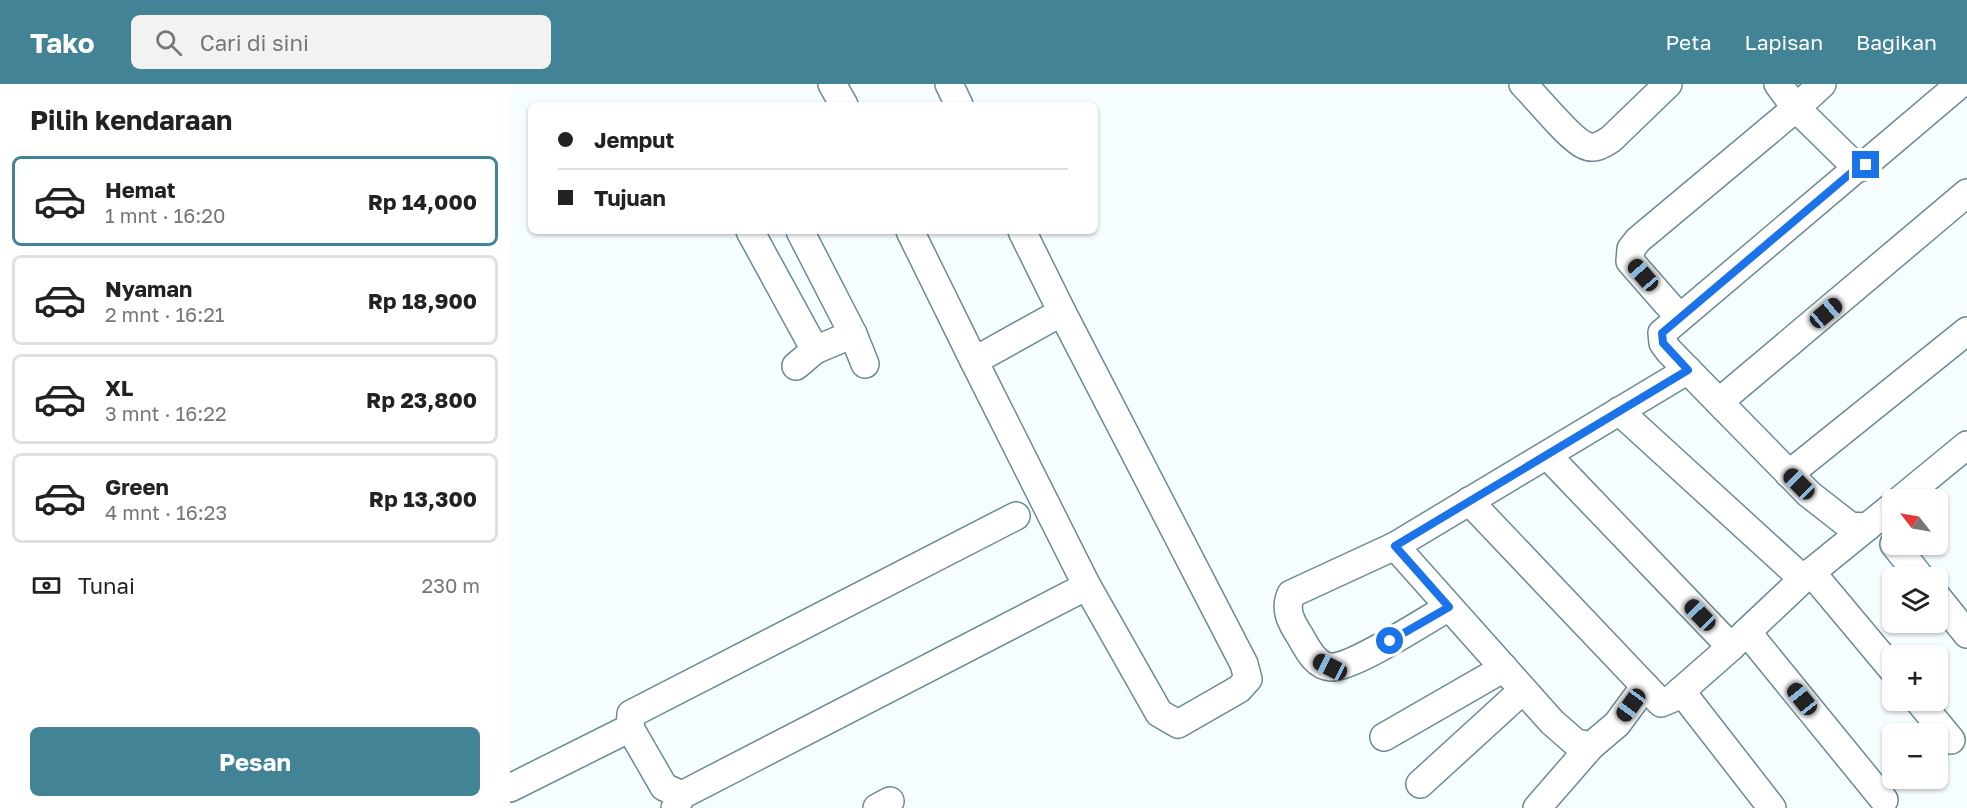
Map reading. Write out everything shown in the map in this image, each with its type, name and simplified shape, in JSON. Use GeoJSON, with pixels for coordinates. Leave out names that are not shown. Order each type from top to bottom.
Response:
{"type":"FeatureCollection","features":[{"type":"Feature","properties":{"kind":"street"},"geometry":{"type":"LineString","coordinates":[[832,84],[842,102]]}},
{"type":"Feature","properties":{"kind":"street"},"geometry":{"type":"LineString","coordinates":[[949,84],[958,102]]}},
{"type":"Feature","properties":{"kind":"street"},"geometry":{"type":"LineString","coordinates":[[1524,84],[1574,138],[1586,146],[1599,147],[1611,140],[1653,89]]}},
{"type":"Feature","properties":{"kind":"street"},"geometry":{"type":"LineString","coordinates":[[1778,84],[1796,108],[1858,167]]}},
{"type":"Feature","properties":{"kind":"street"},"geometry":{"type":"LineString","coordinates":[[1679,317],[1630,261],[1631,249],[1638,240],[1822,84]]}},
{"type":"Feature","properties":{"kind":"street"},"geometry":{"type":"LineString","coordinates":[[1878,518],[1850,526],[1809,494],[1663,343],[1662,333],[1858,167],[1866,165],[1960,84]]}},
{"type":"Feature","properties":{"kind":"street"},"geometry":{"type":"LineString","coordinates":[[1719,402],[1967,193]]}},
{"type":"Feature","properties":{"kind":"street"},"geometry":{"type":"LineString","coordinates":[[751,234],[805,358],[853,334]]}},
{"type":"Feature","properties":{"kind":"street"},"geometry":{"type":"LineString","coordinates":[[802,234],[853,334],[865,364]]}},
{"type":"Feature","properties":{"kind":"street"},"geometry":{"type":"LineString","coordinates":[[911,234],[1087,586],[1159,713],[1178,724],[1239,690],[1248,679],[1238,654],[1023,234]]}},
{"type":"Feature","properties":{"kind":"street"},"geometry":{"type":"LineString","coordinates":[[974,361],[1062,312]]}},
{"type":"Feature","properties":{"kind":"street"},"geometry":{"type":"LineString","coordinates":[[1789,474],[1967,331]]}},
{"type":"Feature","properties":{"kind":"street"},"geometry":{"type":"LineString","coordinates":[[1449,607],[1350,664],[1330,667],[1315,660],[1292,624],[1286,605],[1291,594],[1395,546],[1688,370]]}},
{"type":"Feature","properties":{"kind":"street"},"geometry":{"type":"LineString","coordinates":[[1619,411],[1807,575],[1882,658]]}},
{"type":"Feature","properties":{"kind":"street"},"geometry":{"type":"LineString","coordinates":[[1913,489],[1967,445]]}},
{"type":"Feature","properties":{"kind":"street"},"geometry":{"type":"LineString","coordinates":[[1547,455],[1739,639],[1884,800]]}},
{"type":"Feature","properties":{"kind":"street"},"geometry":{"type":"LineString","coordinates":[[1469,501],[1661,703],[1673,698],[1807,575],[1878,518]]}},
{"type":"Feature","properties":{"kind":"street"},"geometry":{"type":"LineString","coordinates":[[1016,516],[631,714],[630,728],[664,787],[678,802],[1087,586]]}},
{"type":"Feature","properties":{"kind":"street"},"geometry":{"type":"LineString","coordinates":[[1395,546],[1552,722],[1576,743],[1591,746]]}},
{"type":"Feature","properties":{"kind":"street"},"geometry":{"type":"LineString","coordinates":[[1903,555],[1912,567]]}},
{"type":"Feature","properties":{"kind":"street"},"geometry":{"type":"LineString","coordinates":[[1948,610],[1967,634]]}},
{"type":"Feature","properties":{"kind":"street"},"geometry":{"type":"LineString","coordinates":[[1384,737],[1504,669]]}},
{"type":"Feature","properties":{"kind":"street"},"geometry":{"type":"LineString","coordinates":[[1537,808],[1591,746],[1617,724],[1645,686]]}},
{"type":"Feature","properties":{"kind":"street"},"geometry":{"type":"LineString","coordinates":[[1420,784],[1523,690]]}},
{"type":"Feature","properties":{"kind":"street"},"geometry":{"type":"LineString","coordinates":[[1681,691],[1772,808]]}},
{"type":"Feature","properties":{"kind":"street"},"geometry":{"type":"LineString","coordinates":[[1927,711],[1951,740]]}},
{"type":"Feature","properties":{"kind":"street"},"geometry":{"type":"LineString","coordinates":[[510,788],[630,728]]}},
{"type":"Feature","properties":{"kind":"route"},"geometry":{"type":"LineString","coordinates":[[1390,641],[1449,607],[1395,546],[1688,370],[1663,343],[1662,333],[1858,167],[1866,165]]}}]}
